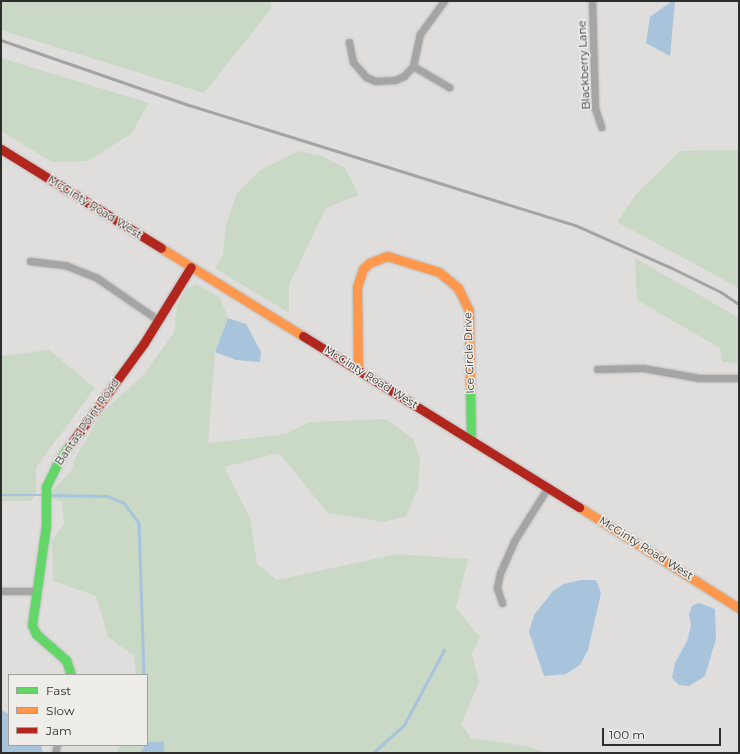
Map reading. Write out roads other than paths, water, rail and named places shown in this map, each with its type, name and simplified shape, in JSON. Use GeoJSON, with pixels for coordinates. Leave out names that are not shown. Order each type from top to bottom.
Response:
{"type":"FeatureCollection","features":[{"type":"Feature","properties":{"kind":"main road","name":"McGinty Road West"},"geometry":{"type":"LineString","coordinates":[[1,149],[471,439],[738,607]]}},
{"type":"Feature","properties":{"kind":"main road","name":"Ice Circle Drive"},"geometry":{"type":"LineString","coordinates":[[358,369],[357,287],[363,269],[369,262],[387,256],[439,272],[458,288],[469,311],[471,439]]}},
{"type":"Feature","properties":{"kind":"main road","name":"Bantas Point Road"},"geometry":{"type":"LineString","coordinates":[[71,674],[71,670],[66,660],[36,634],[32,625],[35,591],[46,525],[46,487],[58,460],[158,320],[191,267]]}},
{"type":"Feature","properties":{"kind":"street"},"geometry":{"type":"LineString","coordinates":[[349,42],[353,62],[366,77],[375,81],[395,80],[404,76],[413,66],[420,34],[444,1]]}},
{"type":"Feature","properties":{"kind":"street","name":"Blackberry Lane"},"geometry":{"type":"LineString","coordinates":[[592,1],[595,108],[601,127]]}},
{"type":"Feature","properties":{"kind":"street"},"geometry":{"type":"LineString","coordinates":[[413,66],[449,87]]}},
{"type":"Feature","properties":{"kind":"street"},"geometry":{"type":"LineString","coordinates":[[30,261],[65,265],[98,278],[158,320]]}},
{"type":"Feature","properties":{"kind":"street"},"geometry":{"type":"LineString","coordinates":[[597,370],[643,368],[699,378],[739,378]]}},
{"type":"Feature","properties":{"kind":"street"},"geometry":{"type":"LineString","coordinates":[[502,603],[497,588],[500,573],[514,541],[548,487]]}},
{"type":"Feature","properties":{"kind":"street"},"geometry":{"type":"LineString","coordinates":[[1,591],[35,591]]}},
{"type":"Feature","properties":{"kind":"water"},"geometry":{"type":"Polygon","coordinates":[[[672,1],[675,1],[670,56],[646,43],[650,17],[672,1]]]}},
{"type":"Feature","properties":{"kind":"water"},"geometry":{"type":"Polygon","coordinates":[[[228,318],[246,324],[261,352],[260,362],[236,360],[215,352],[228,318]]]}},
{"type":"Feature","properties":{"kind":"water"},"geometry":{"type":"Polygon","coordinates":[[[581,580],[596,580],[601,593],[588,650],[580,665],[566,674],[544,676],[529,632],[534,615],[553,591],[564,584],[581,580]]]}},
{"type":"Feature","properties":{"kind":"water"},"geometry":{"type":"Polygon","coordinates":[[[699,603],[715,609],[716,639],[705,676],[689,686],[679,685],[672,678],[675,663],[687,641],[691,626],[689,614],[692,606],[699,603]]]}},
{"type":"Feature","properties":{"kind":"water"},"geometry":{"type":"Polygon","coordinates":[[[1,710],[8,714],[8,746],[41,746],[43,753],[1,753],[1,710]]]}},
{"type":"Feature","properties":{"kind":"water"},"geometry":{"type":"Polygon","coordinates":[[[164,741],[164,753],[140,753],[144,746],[148,746],[148,742],[164,741]]]}},
{"type":"Feature","properties":{"kind":"waterway"},"geometry":{"type":"LineString","coordinates":[[1,495],[44,495]]}},
{"type":"Feature","properties":{"kind":"waterway"},"geometry":{"type":"LineString","coordinates":[[49,495],[107,496],[124,503],[139,523],[144,674]]}},
{"type":"Feature","properties":{"kind":"waterway"},"geometry":{"type":"LineString","coordinates":[[373,753],[404,725],[444,650]]}},
{"type":"Feature","properties":{"kind":"railway"},"geometry":{"type":"LineString","coordinates":[[1,40],[186,104],[575,225],[670,267],[721,292],[739,304]]}}]}
